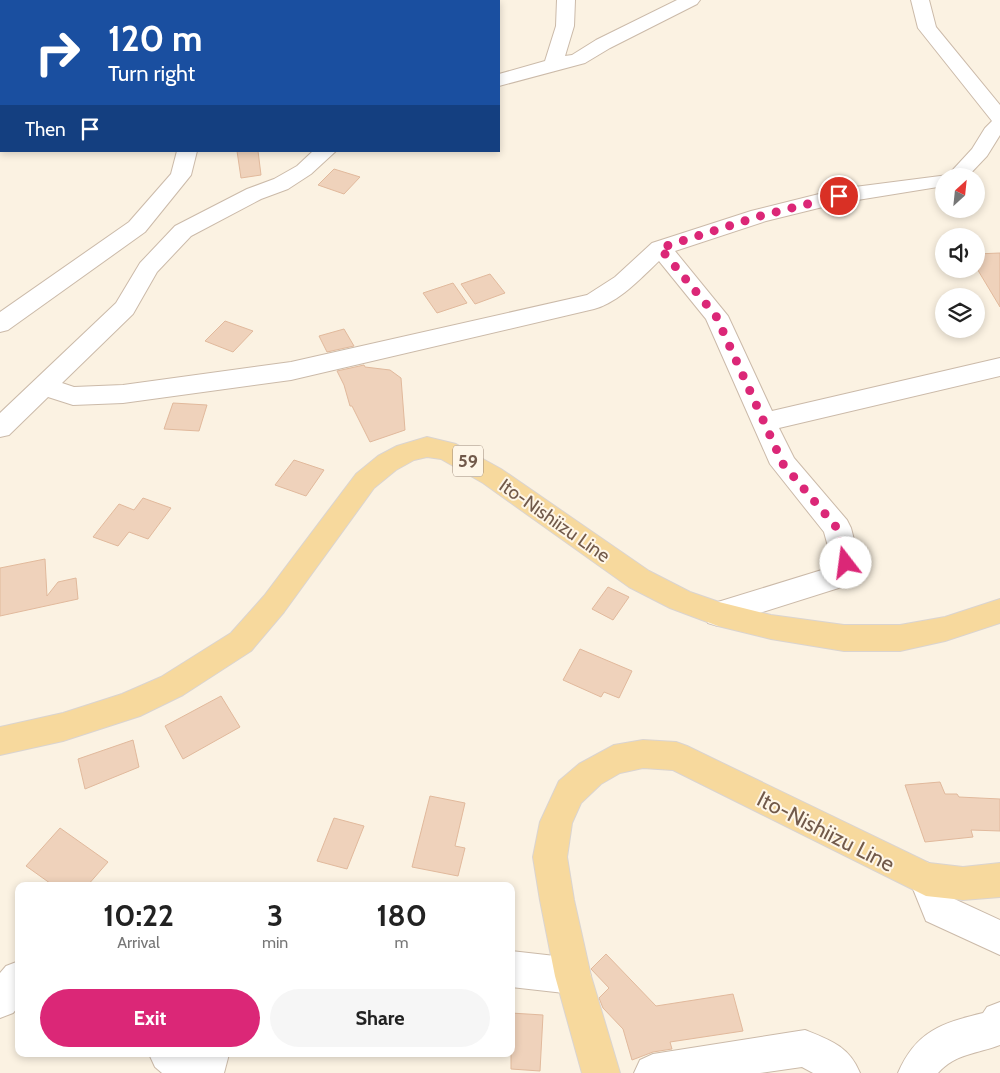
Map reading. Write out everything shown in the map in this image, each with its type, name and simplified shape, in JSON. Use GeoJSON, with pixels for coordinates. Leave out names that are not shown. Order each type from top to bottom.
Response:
{"type":"FeatureCollection","features":[{"type":"Feature","properties":{"kind":"main road","name":"Ito-Nishiizu Line"},"geometry":{"type":"LineString","coordinates":[[0,741],[63,727],[128,706],[172,686],[241,642],[274,604],[365,480],[406,453],[427,447],[448,451],[492,476],[640,579],[680,600],[718,614],[772,627],[844,638],[900,638],[945,629],[1000,611]]}},
{"type":"Feature","properties":{"kind":"main road","name":"Ito-Nishiizu Line"},"geometry":{"type":"LineString","coordinates":[[601,1073],[573,976],[550,857],[556,822],[570,792],[590,774],[614,760],[643,754],[676,756],[926,879],[950,884],[979,884],[1000,880]]}},
{"type":"Feature","properties":{"kind":"street"},"geometry":{"type":"LineString","coordinates":[[554,65],[565,26],[566,0]]}},
{"type":"Feature","properties":{"kind":"street"},"geometry":{"type":"LineString","coordinates":[[500,80],[578,59],[603,44],[681,7],[691,0]]}},
{"type":"Feature","properties":{"kind":"street"},"geometry":{"type":"LineString","coordinates":[[920,0],[927,28],[1000,118]]}},
{"type":"Feature","properties":{"kind":"street"},"geometry":{"type":"LineString","coordinates":[[965,168],[980,152],[992,132],[1000,125]]}},
{"type":"Feature","properties":{"kind":"street"},"geometry":{"type":"LineString","coordinates":[[0,324],[137,227],[181,175],[187,152]]}},
{"type":"Feature","properties":{"kind":"street"},"geometry":{"type":"LineString","coordinates":[[0,428],[125,308],[148,268],[183,231],[254,194],[281,184],[304,170],[325,152]]}},
{"type":"Feature","properties":{"kind":"street"},"geometry":{"type":"LineString","coordinates":[[43,386],[73,396],[123,394],[291,371],[594,301],[623,282],[660,248],[760,216],[839,196],[935,181]]}},
{"type":"Feature","properties":{"kind":"street"},"geometry":{"type":"LineString","coordinates":[[660,248],[716,316],[783,464],[837,528],[846,563],[835,578],[718,614]]}},
{"type":"Feature","properties":{"kind":"street"},"geometry":{"type":"LineString","coordinates":[[764,422],[1000,367]]}},
{"type":"Feature","properties":{"kind":"street"},"geometry":{"type":"LineString","coordinates":[[926,879],[938,909],[1000,938]]}},
{"type":"Feature","properties":{"kind":"street"},"geometry":{"type":"LineString","coordinates":[[515,969],[573,976]]}},
{"type":"Feature","properties":{"kind":"street"},"geometry":{"type":"LineString","coordinates":[[0,1000],[15,983]]}},
{"type":"Feature","properties":{"kind":"street"},"geometry":{"type":"LineString","coordinates":[[917,1073],[933,1050],[963,1036],[994,1029],[1000,1020]]}},
{"type":"Feature","properties":{"kind":"street"},"geometry":{"type":"LineString","coordinates":[[653,1073],[805,1048],[834,1064],[841,1073]]}},
{"type":"Feature","properties":{"kind":"street"},"geometry":{"type":"LineString","coordinates":[[171,1057],[190,1073]]}},
{"type":"Feature","properties":{"kind":"street"},"geometry":{"type":"LineString","coordinates":[[204,1073],[209,1057]]}},
{"type":"Feature","properties":{"kind":"building"},"geometry":{"type":"Polygon","coordinates":[[[237,152],[258,152],[261,175],[241,178],[237,152]]]}},
{"type":"Feature","properties":{"kind":"building"},"geometry":{"type":"Polygon","coordinates":[[[334,169],[360,177],[344,194],[318,185],[334,169]]]}},
{"type":"Feature","properties":{"kind":"building"},"geometry":{"type":"Polygon","coordinates":[[[1000,253],[1000,307],[983,278],[985,278],[985,254],[1000,253]]]}},
{"type":"Feature","properties":{"kind":"building"},"geometry":{"type":"Polygon","coordinates":[[[490,274],[505,293],[475,304],[461,284],[490,274]]]}},
{"type":"Feature","properties":{"kind":"building"},"geometry":{"type":"Polygon","coordinates":[[[453,283],[467,303],[437,313],[423,293],[453,283]]]}},
{"type":"Feature","properties":{"kind":"building"},"geometry":{"type":"Polygon","coordinates":[[[225,321],[253,331],[233,352],[205,341],[225,321]]]}},
{"type":"Feature","properties":{"kind":"building"},"geometry":{"type":"Polygon","coordinates":[[[344,329],[354,346],[327,352],[319,336],[344,329]]]}},
{"type":"Feature","properties":{"kind":"building"},"geometry":{"type":"Polygon","coordinates":[[[364,365],[365,367],[390,370],[401,378],[405,430],[370,442],[352,406],[350,406],[344,385],[337,371],[364,365]]]}},
{"type":"Feature","properties":{"kind":"building"},"geometry":{"type":"Polygon","coordinates":[[[173,403],[207,405],[199,431],[164,429],[173,403]]]}},
{"type":"Feature","properties":{"kind":"building"},"geometry":{"type":"Polygon","coordinates":[[[294,460],[324,470],[306,496],[275,485],[294,460]]]}},
{"type":"Feature","properties":{"kind":"building"},"geometry":{"type":"Polygon","coordinates":[[[143,498],[171,508],[148,539],[129,532],[118,546],[93,537],[119,504],[134,510],[143,498]]]}},
{"type":"Feature","properties":{"kind":"building"},"geometry":{"type":"Polygon","coordinates":[[[45,559],[47,596],[58,582],[76,578],[78,599],[0,616],[0,568],[45,559]]]}},
{"type":"Feature","properties":{"kind":"building"},"geometry":{"type":"Polygon","coordinates":[[[608,587],[629,597],[613,620],[592,609],[608,587]]]}},
{"type":"Feature","properties":{"kind":"building"},"geometry":{"type":"Polygon","coordinates":[[[580,649],[632,671],[619,698],[604,692],[601,697],[563,680],[580,649]]]}},
{"type":"Feature","properties":{"kind":"building"},"geometry":{"type":"Polygon","coordinates":[[[221,696],[240,727],[183,759],[165,726],[221,696]]]}},
{"type":"Feature","properties":{"kind":"building"},"geometry":{"type":"Polygon","coordinates":[[[133,740],[139,767],[85,789],[78,759],[133,740]]]}},
{"type":"Feature","properties":{"kind":"building"},"geometry":{"type":"Polygon","coordinates":[[[940,782],[945,794],[957,794],[959,797],[1000,799],[1000,831],[971,830],[973,837],[925,842],[905,785],[940,782]]]}},
{"type":"Feature","properties":{"kind":"building"},"geometry":{"type":"Polygon","coordinates":[[[430,796],[465,803],[455,846],[465,848],[458,876],[412,867],[430,796]]]}},
{"type":"Feature","properties":{"kind":"building"},"geometry":{"type":"Polygon","coordinates":[[[334,818],[364,826],[347,869],[317,861],[334,818]]]}},
{"type":"Feature","properties":{"kind":"building"},"geometry":{"type":"Polygon","coordinates":[[[60,828],[108,862],[90,882],[48,882],[26,866],[60,828]]]}},
{"type":"Feature","properties":{"kind":"building"},"geometry":{"type":"Polygon","coordinates":[[[606,954],[656,1006],[733,994],[743,1031],[670,1042],[672,1049],[653,1052],[632,1060],[623,1029],[603,1008],[599,998],[609,988],[591,969],[606,954]]]}},
{"type":"Feature","properties":{"kind":"building"},"geometry":{"type":"Polygon","coordinates":[[[515,1013],[543,1015],[540,1071],[511,1069],[511,1057],[515,1057],[515,1013]]]}},
{"type":"Feature","properties":{"kind":"route"},"geometry":{"type":"LineString","coordinates":[[839,196],[760,216],[660,248],[716,316],[783,464],[837,528],[846,563]]}}]}
